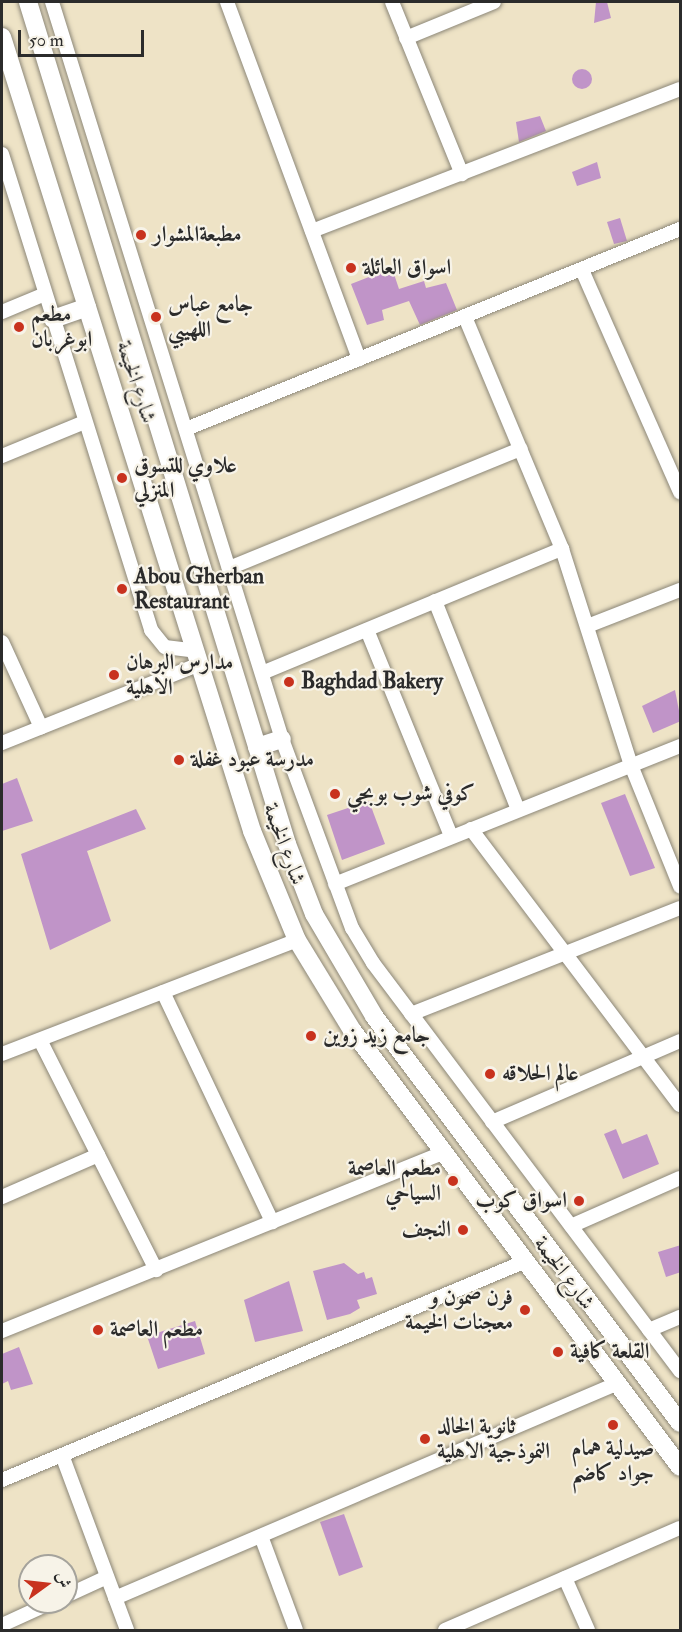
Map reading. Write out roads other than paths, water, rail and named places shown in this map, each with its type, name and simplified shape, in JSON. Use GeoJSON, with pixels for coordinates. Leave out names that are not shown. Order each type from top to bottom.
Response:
{"type":"FeatureCollection","features":[{"type":"Feature","properties":{"kind":"street"},"geometry":{"type":"LineString","coordinates":[[52,2],[282,740],[334,884],[368,954],[681,1371]]}},
{"type":"Feature","properties":{"kind":"street"},"geometry":{"type":"LineString","coordinates":[[227,2],[359,359]]}},
{"type":"Feature","properties":{"kind":"street"},"geometry":{"type":"LineString","coordinates":[[392,2],[462,174]]}},
{"type":"Feature","properties":{"kind":"street"},"geometry":{"type":"LineString","coordinates":[[406,38],[494,2]]}},
{"type":"Feature","properties":{"kind":"street","name":"شارع الخيمة"},"geometry":{"type":"LineString","coordinates":[[34,7],[172,471],[287,844],[342,966],[681,1423]]}},
{"type":"Feature","properties":{"kind":"street","name":"شارع الخيمة"},"geometry":{"type":"LineString","coordinates":[[2,37],[259,850],[297,940],[352,1030],[681,1467]]}},
{"type":"Feature","properties":{"kind":"street"},"geometry":{"type":"LineString","coordinates":[[312,231],[681,89]]}},
{"type":"Feature","properties":{"kind":"street"},"geometry":{"type":"LineString","coordinates":[[2,154],[5,178],[45,294],[154,637],[165,647],[197,657]]}},
{"type":"Feature","properties":{"kind":"street"},"geometry":{"type":"LineString","coordinates":[[186,429],[681,230]]}},
{"type":"Feature","properties":{"kind":"street"},"geometry":{"type":"LineString","coordinates":[[582,270],[681,492]]}},
{"type":"Feature","properties":{"kind":"street"},"geometry":{"type":"LineString","coordinates":[[2,312],[45,294]]}},
{"type":"Feature","properties":{"kind":"street"},"geometry":{"type":"LineString","coordinates":[[53,319],[87,307]]}},
{"type":"Feature","properties":{"kind":"street"},"geometry":{"type":"LineString","coordinates":[[465,317],[562,549],[590,625],[631,765],[681,886]]}},
{"type":"Feature","properties":{"kind":"street"},"geometry":{"type":"LineString","coordinates":[[2,456],[86,422]]}},
{"type":"Feature","properties":{"kind":"street"},"geometry":{"type":"LineString","coordinates":[[229,568],[521,448]]}},
{"type":"Feature","properties":{"kind":"street"},"geometry":{"type":"LineString","coordinates":[[144,487],[161,495],[172,471]]}},
{"type":"Feature","properties":{"kind":"street"},"geometry":{"type":"LineString","coordinates":[[262,673],[562,549]]}},
{"type":"Feature","properties":{"kind":"street"},"geometry":{"type":"LineString","coordinates":[[179,601],[193,589],[214,606]]}},
{"type":"Feature","properties":{"kind":"street"},"geometry":{"type":"LineString","coordinates":[[590,625],[681,590]]}},
{"type":"Feature","properties":{"kind":"street"},"geometry":{"type":"LineString","coordinates":[[435,601],[518,810]]}},
{"type":"Feature","properties":{"kind":"street"},"geometry":{"type":"LineString","coordinates":[[367,630],[451,836]]}},
{"type":"Feature","properties":{"kind":"street"},"geometry":{"type":"LineString","coordinates":[[2,642],[41,728]]}},
{"type":"Feature","properties":{"kind":"street"},"geometry":{"type":"LineString","coordinates":[[2,743],[41,728],[197,657]]}},
{"type":"Feature","properties":{"kind":"street"},"geometry":{"type":"LineString","coordinates":[[257,747],[282,740]]}},
{"type":"Feature","properties":{"kind":"street"},"geometry":{"type":"LineString","coordinates":[[334,884],[681,746]]}},
{"type":"Feature","properties":{"kind":"street"},"geometry":{"type":"LineString","coordinates":[[471,829],[565,957],[681,1105]]}},
{"type":"Feature","properties":{"kind":"street"},"geometry":{"type":"LineString","coordinates":[[411,1014],[565,957],[681,908]]}},
{"type":"Feature","properties":{"kind":"street"},"geometry":{"type":"LineString","coordinates":[[2,1054],[297,940]]}},
{"type":"Feature","properties":{"kind":"street"},"geometry":{"type":"LineString","coordinates":[[163,992],[272,1222]]}},
{"type":"Feature","properties":{"kind":"street"},"geometry":{"type":"LineString","coordinates":[[40,1040],[156,1270]]}},
{"type":"Feature","properties":{"kind":"street"},"geometry":{"type":"LineString","coordinates":[[492,1122],[681,1041]]}},
{"type":"Feature","properties":{"kind":"street"},"geometry":{"type":"LineString","coordinates":[[2,1331],[444,1152]]}},
{"type":"Feature","properties":{"kind":"street"},"geometry":{"type":"LineString","coordinates":[[2,1197],[98,1155]]}},
{"type":"Feature","properties":{"kind":"street"},"geometry":{"type":"LineString","coordinates":[[571,1226],[681,1178]]}},
{"type":"Feature","properties":{"kind":"street"},"geometry":{"type":"LineString","coordinates":[[2,1480],[525,1261]]}},
{"type":"Feature","properties":{"kind":"street"},"geometry":{"type":"LineString","coordinates":[[649,1330],[681,1317]]}},
{"type":"Feature","properties":{"kind":"street"},"geometry":{"type":"LineString","coordinates":[[115,1598],[618,1383]]}},
{"type":"Feature","properties":{"kind":"street"},"geometry":{"type":"LineString","coordinates":[[62,1455],[127,1630]]}},
{"type":"Feature","properties":{"kind":"street"},"geometry":{"type":"LineString","coordinates":[[445,1630],[681,1528]]}},
{"type":"Feature","properties":{"kind":"street"},"geometry":{"type":"LineString","coordinates":[[261,1536],[296,1630]]}},
{"type":"Feature","properties":{"kind":"street"},"geometry":{"type":"LineString","coordinates":[[78,1590],[107,1577]]}},
{"type":"Feature","properties":{"kind":"street"},"geometry":{"type":"LineString","coordinates":[[565,1578],[588,1630]]}},
{"type":"Feature","properties":{"kind":"street"},"geometry":{"type":"LineString","coordinates":[[2,1625],[26,1614]]}},
{"type":"Feature","properties":{"kind":"place","name":"مطبعةالمشوار"},"geometry":{"type":"Point","coordinates":[141,235]}},
{"type":"Feature","properties":{"kind":"place","name":"اسواق العائلة"},"geometry":{"type":"Point","coordinates":[351,268]}},
{"type":"Feature","properties":{"kind":"place","name":"جامع عباس اللهيبي"},"geometry":{"type":"Point","coordinates":[156,317]}},
{"type":"Feature","properties":{"kind":"place","name":"مطعم ابوغربان"},"geometry":{"type":"Point","coordinates":[19,327]}},
{"type":"Feature","properties":{"kind":"place","name":"علاوي للتسوق المنزلي"},"geometry":{"type":"Point","coordinates":[122,478]}},
{"type":"Feature","properties":{"kind":"place","name":"Abou Gherban Restaurant"},"geometry":{"type":"Point","coordinates":[122,589]}},
{"type":"Feature","properties":{"kind":"place","name":"مدارس البرهان الاهلية"},"geometry":{"type":"Point","coordinates":[114,675]}},
{"type":"Feature","properties":{"kind":"place","name":"Baghdad Bakery"},"geometry":{"type":"Point","coordinates":[289,682]}},
{"type":"Feature","properties":{"kind":"place","name":"مدرسة عبود غفلة"},"geometry":{"type":"Point","coordinates":[179,760]}},
{"type":"Feature","properties":{"kind":"place","name":"كوفي شوب بوبجي"},"geometry":{"type":"Point","coordinates":[335,794]}},
{"type":"Feature","properties":{"kind":"place","name":"جامع زيد زوين"},"geometry":{"type":"Point","coordinates":[311,1036]}},
{"type":"Feature","properties":{"kind":"place","name":"عالم الحلاقه"},"geometry":{"type":"Point","coordinates":[490,1074]}},
{"type":"Feature","properties":{"kind":"place","name":"مطعم العاصمة السياحي"},"geometry":{"type":"Point","coordinates":[453,1181]}},
{"type":"Feature","properties":{"kind":"place","name":"اسواق كوب"},"geometry":{"type":"Point","coordinates":[579,1201]}},
{"type":"Feature","properties":{"kind":"place","name":"النجف"},"geometry":{"type":"Point","coordinates":[463,1230]}},
{"type":"Feature","properties":{"kind":"place","name":"فرن صمون و معجنات الخيمة"},"geometry":{"type":"Point","coordinates":[525,1310]}},
{"type":"Feature","properties":{"kind":"place","name":"مطعم العاصمة"},"geometry":{"type":"Point","coordinates":[98,1330]}},
{"type":"Feature","properties":{"kind":"place","name":"القلعة كافية"},"geometry":{"type":"Point","coordinates":[558,1352]}},
{"type":"Feature","properties":{"kind":"place","name":"صيدلية همام جواد كاضم"},"geometry":{"type":"Point","coordinates":[613,1425]}},
{"type":"Feature","properties":{"kind":"place","name":"ثانوية الخالد النموذجية الاهلية"},"geometry":{"type":"Point","coordinates":[425,1439]}}]}
